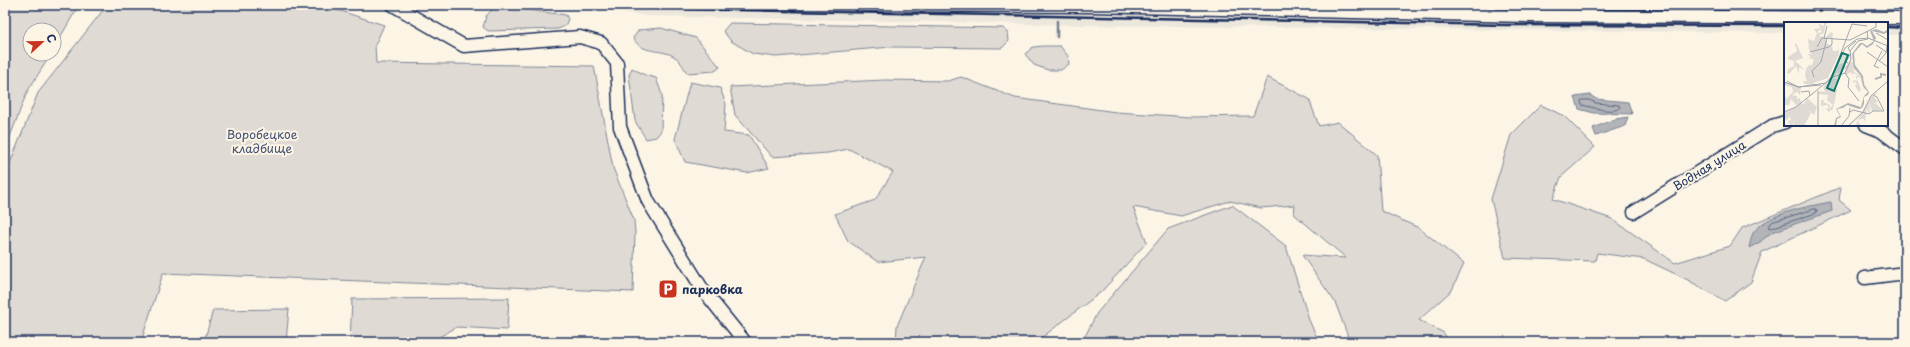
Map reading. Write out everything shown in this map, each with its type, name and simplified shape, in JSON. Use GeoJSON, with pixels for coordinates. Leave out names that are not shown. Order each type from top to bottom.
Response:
{"type":"FeatureCollection","features":[{"type":"Feature","properties":{"kind":"street"},"geometry":{"type":"LineString","coordinates":[[393,5],[464,46],[580,37],[601,43],[617,63],[620,127],[648,201],[703,290],[745,342]]}},
{"type":"Feature","properties":{"kind":"street"},"geometry":{"type":"LineString","coordinates":[[860,5],[1090,6],[1534,16],[1905,18]]}},
{"type":"Feature","properties":{"kind":"street","name":"Водная улица"},"geometry":{"type":"LineString","coordinates":[[1634,212],[1772,126],[1784,122]]}},
{"type":"Feature","properties":{"kind":"street"},"geometry":{"type":"LineString","coordinates":[[1868,126],[1881,131],[1905,149]]}},
{"type":"Feature","properties":{"kind":"street"},"geometry":{"type":"LineString","coordinates":[[1865,278],[1905,273]]}},
{"type":"Feature","properties":{"kind":"shaded area"},"geometry":{"type":"Polygon","coordinates":[[[579,5],[700,5],[1049,10],[1784,24],[1784,33],[1078,25],[647,16],[579,5]]]}},
{"type":"Feature","properties":{"kind":"shaded area"},"geometry":{"type":"Polygon","coordinates":[[[1888,24],[1905,24],[1905,35],[1888,35],[1888,24]]]}},
{"type":"Feature","properties":{"kind":"green space"},"geometry":{"type":"Polygon","coordinates":[[[5,5],[79,5],[62,34],[62,22],[22,22],[22,62],[46,62],[27,92],[5,150],[5,5]]]}},
{"type":"Feature","properties":{"kind":"green space","name":"Воробецкое кладбище"},"geometry":{"type":"Polygon","coordinates":[[[107,5],[328,5],[328,7],[384,25],[375,45],[376,63],[594,66],[613,168],[634,220],[633,292],[163,273],[141,342],[5,342],[5,176],[38,93],[107,5]]]}},
{"type":"Feature","properties":{"kind":"green space"},"geometry":{"type":"Polygon","coordinates":[[[496,6],[566,15],[568,19],[565,26],[558,29],[488,31],[483,27],[486,16],[496,6]]]}},
{"type":"Feature","properties":{"kind":"green space"},"geometry":{"type":"Polygon","coordinates":[[[730,23],[1003,28],[1008,32],[1009,41],[1002,48],[891,47],[776,57],[753,54],[731,41],[723,31],[730,23]]]}},
{"type":"Feature","properties":{"kind":"green space"},"geometry":{"type":"Polygon","coordinates":[[[661,28],[696,38],[720,67],[715,71],[687,73],[677,58],[670,54],[642,47],[633,38],[639,30],[661,28]]]}},
{"type":"Feature","properties":{"kind":"green space"},"geometry":{"type":"Polygon","coordinates":[[[1060,46],[1068,56],[1069,64],[1061,70],[1048,70],[1034,65],[1025,54],[1033,47],[1060,46]]]}},
{"type":"Feature","properties":{"kind":"green space"},"geometry":{"type":"Polygon","coordinates":[[[632,68],[645,75],[656,78],[662,95],[661,131],[656,137],[646,139],[635,121],[629,75],[632,68]]]}},
{"type":"Feature","properties":{"kind":"green space"},"geometry":{"type":"Polygon","coordinates":[[[961,77],[1015,98],[1116,112],[1191,117],[1253,116],[1267,77],[1309,99],[1319,126],[1338,122],[1377,155],[1381,211],[1419,228],[1464,264],[1452,290],[1419,320],[1444,333],[1448,342],[1350,342],[1335,302],[1302,255],[1346,258],[1294,214],[1295,205],[1261,208],[1230,201],[1181,216],[1133,207],[1147,242],[1101,292],[1036,342],[896,342],[897,326],[926,257],[878,262],[848,241],[835,214],[875,200],[893,172],[849,149],[828,153],[772,157],[735,115],[730,87],[885,80],[948,81],[961,77]]]}},
{"type":"Feature","properties":{"kind":"green space"},"geometry":{"type":"Polygon","coordinates":[[[690,82],[720,88],[726,104],[724,132],[749,135],[769,168],[747,173],[685,162],[675,139],[690,82]]]}},
{"type":"Feature","properties":{"kind":"green space"},"geometry":{"type":"Polygon","coordinates":[[[1541,105],[1564,116],[1595,147],[1561,177],[1553,199],[1612,219],[1675,263],[1730,246],[1742,228],[1841,187],[1839,200],[1851,210],[1762,252],[1751,282],[1725,301],[1686,279],[1644,259],[1597,253],[1595,261],[1505,258],[1491,199],[1511,135],[1541,105]]]}},
{"type":"Feature","properties":{"kind":"green space"},"geometry":{"type":"Polygon","coordinates":[[[1232,205],[1286,246],[1309,320],[1319,342],[1082,342],[1097,313],[1168,229],[1232,205]]]}},
{"type":"Feature","properties":{"kind":"green space"},"geometry":{"type":"Polygon","coordinates":[[[509,298],[507,330],[457,327],[430,342],[350,342],[352,299],[509,298]]]}},
{"type":"Feature","properties":{"kind":"green space"},"geometry":{"type":"Polygon","coordinates":[[[289,309],[286,342],[204,342],[213,310],[289,309]]]}},
{"type":"Feature","properties":{"kind":"water"},"geometry":{"type":"Polygon","coordinates":[[[1590,95],[1596,99],[1628,102],[1632,114],[1594,113],[1579,109],[1575,97],[1590,95]]]}},
{"type":"Feature","properties":{"kind":"water"},"geometry":{"type":"Polygon","coordinates":[[[1628,117],[1625,126],[1596,136],[1593,128],[1615,119],[1628,117]]]}},
{"type":"Feature","properties":{"kind":"water"},"geometry":{"type":"Polygon","coordinates":[[[1831,202],[1832,211],[1772,232],[1760,242],[1749,248],[1753,233],[1759,226],[1768,220],[1778,215],[1831,202]]]}},
{"type":"Feature","properties":{"kind":"waterway"},"geometry":{"type":"LineString","coordinates":[[1057,21],[1057,37]]}},
{"type":"Feature","properties":{"kind":"railway"},"geometry":{"type":"LineString","coordinates":[[618,5],[635,8],[1506,25],[1784,26]]}},
{"type":"Feature","properties":{"kind":"railway"},"geometry":{"type":"LineString","coordinates":[[1888,27],[1905,28]]}},
{"type":"Feature","properties":{"kind":"place","name":"парковка"},"geometry":{"type":"Point","coordinates":[668,289]}}]}
